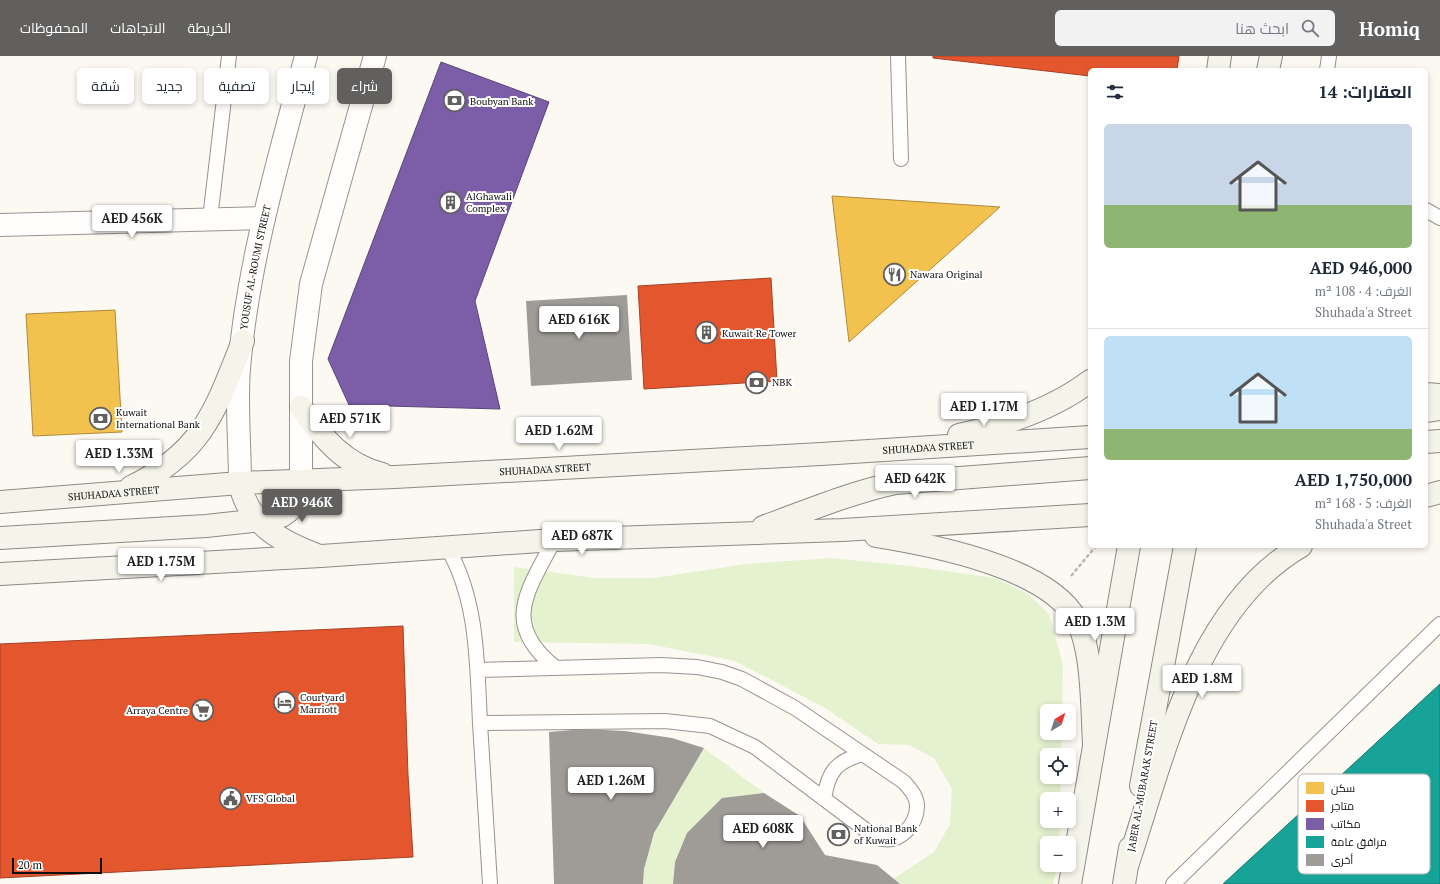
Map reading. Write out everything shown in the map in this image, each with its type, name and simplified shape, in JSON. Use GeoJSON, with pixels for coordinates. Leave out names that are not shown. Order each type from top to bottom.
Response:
{"type":"FeatureCollection","features":[{"type":"Feature","properties":{"kind":"main road"},"geometry":{"type":"LineString","coordinates":[[1218,68],[1220,56]]}},
{"type":"Feature","properties":{"kind":"main road"},"geometry":{"type":"LineString","coordinates":[[1268,68],[1271,56]]}},
{"type":"Feature","properties":{"kind":"main road"},"geometry":{"type":"LineString","coordinates":[[124,491],[165,468],[194,440],[214,408],[243,341]]}},
{"type":"Feature","properties":{"kind":"main road"},"geometry":{"type":"LineString","coordinates":[[880,450],[965,433],[1024,417],[1048,406],[1088,382]]}},
{"type":"Feature","properties":{"kind":"main road"},"geometry":{"type":"LineString","coordinates":[[1428,394],[1440,395]]}},
{"type":"Feature","properties":{"kind":"main road"},"geometry":{"type":"LineString","coordinates":[[301,408],[325,439],[348,459],[370,471],[395,477]]}},
{"type":"Feature","properties":{"kind":"main road"},"geometry":{"type":"LineString","coordinates":[[1428,411],[1440,409]]}},
{"type":"Feature","properties":{"kind":"main road","name":"SHUHADA'A STREET"},"geometry":{"type":"LineString","coordinates":[[0,502],[240,483],[395,477],[880,450],[1088,436]]}},
{"type":"Feature","properties":{"kind":"main road"},"geometry":{"type":"LineString","coordinates":[[1428,442],[1440,441]]}},
{"type":"Feature","properties":{"kind":"main road"},"geometry":{"type":"LineString","coordinates":[[741,534],[838,500],[895,483],[1088,468]]}},
{"type":"Feature","properties":{"kind":"main road"},"geometry":{"type":"LineString","coordinates":[[0,538],[206,526],[277,518],[290,510],[298,499],[301,481]]}},
{"type":"Feature","properties":{"kind":"main road"},"geometry":{"type":"LineString","coordinates":[[240,483],[243,498],[249,510],[258,521],[279,538],[321,556]]}},
{"type":"Feature","properties":{"kind":"main road"},"geometry":{"type":"LineString","coordinates":[[1428,489],[1440,488]]}},
{"type":"Feature","properties":{"kind":"main road"},"geometry":{"type":"LineString","coordinates":[[1428,495],[1440,492]]}},
{"type":"Feature","properties":{"kind":"main road"},"geometry":{"type":"LineString","coordinates":[[0,574],[321,556],[554,540],[842,530],[1088,515]]}},
{"type":"Feature","properties":{"kind":"main road"},"geometry":{"type":"LineString","coordinates":[[842,530],[913,543],[994,564],[1030,578],[1055,594],[1077,619],[1084,642],[1092,704],[1094,744]]}},
{"type":"Feature","properties":{"kind":"main road"},"geometry":{"type":"LineString","coordinates":[[1070,884],[1130,548]]}},
{"type":"Feature","properties":{"kind":"main road","name":"JABER AL-MUBARAK STREET"},"geometry":{"type":"LineString","coordinates":[[1129,874],[1185,548]]}},
{"type":"Feature","properties":{"kind":"main road"},"geometry":{"type":"LineString","coordinates":[[1129,874],[1176,717],[1203,658],[1226,617],[1240,598],[1266,572],[1298,548]]}},
{"type":"Feature","properties":{"kind":"street","name":"YOUSUF AL-ROUMI STREET"},"geometry":{"type":"LineString","coordinates":[[240,483],[239,369],[251,274],[306,56]]}},
{"type":"Feature","properties":{"kind":"street"},"geometry":{"type":"LineString","coordinates":[[301,481],[303,340],[311,284],[375,56]]}},
{"type":"Feature","properties":{"kind":"street"},"geometry":{"type":"LineString","coordinates":[[0,225],[264,218]]}},
{"type":"Feature","properties":{"kind":"lane"},"geometry":{"type":"LineString","coordinates":[[210,219],[230,56]]}},
{"type":"Feature","properties":{"kind":"lane"},"geometry":{"type":"LineString","coordinates":[[898,56],[901,159]]}},
{"type":"Feature","properties":{"kind":"lane"},"geometry":{"type":"LineString","coordinates":[[1327,68],[1329,56]]}},
{"type":"Feature","properties":{"kind":"lane"},"geometry":{"type":"LineString","coordinates":[[1428,211],[1440,218]]}},
{"type":"Feature","properties":{"kind":"lane"},"geometry":{"type":"LineString","coordinates":[[554,540],[527,593],[523,606],[523,621],[526,634],[533,647],[556,668]]}},
{"type":"Feature","properties":{"kind":"lane"},"geometry":{"type":"LineString","coordinates":[[447,547],[456,562],[468,596],[478,670],[490,884]]}},
{"type":"Feature","properties":{"kind":"lane"},"geometry":{"type":"LineString","coordinates":[[1173,884],[1440,624]]}},
{"type":"Feature","properties":{"kind":"lane"},"geometry":{"type":"LineString","coordinates":[[478,670],[661,665],[697,667],[722,672],[770,694],[904,782],[913,792],[917,806],[915,819],[907,830],[896,838],[882,839],[859,827],[755,747],[710,726],[665,721],[480,723]]}},
{"type":"Feature","properties":{"kind":"lane"},"geometry":{"type":"LineString","coordinates":[[824,799],[826,783],[834,768],[847,758],[863,754]]}},
{"type":"Feature","properties":{"kind":"path"},"geometry":{"type":"LineString","coordinates":[[1055,594],[1094,548]]}},
{"type":"Feature","properties":{"kind":"green space"},"geometry":{"type":"Polygon","coordinates":[[[831,558],[910,566],[995,578],[1028,594],[1049,614],[1063,665],[1062,704],[1040,704],[1040,740],[1062,740],[1061,748],[1040,748],[1040,784],[1061,784],[1060,792],[1040,792],[1040,828],[1060,828],[1059,836],[1040,836],[1040,872],[1056,872],[1053,884],[900,884],[893,879],[934,852],[950,824],[952,789],[934,758],[909,745],[878,744],[825,708],[735,661],[648,644],[514,642],[514,567],[594,578],[654,578],[746,564],[831,558]]]}},
{"type":"Feature","properties":{"kind":"green space"},"geometry":{"type":"Polygon","coordinates":[[[704,748],[764,793],[722,798],[687,833],[675,862],[673,884],[643,884],[649,848],[656,830],[664,813],[704,748]]]}},
{"type":"Feature","properties":{"kind":"building: سكن"},"geometry":{"type":"Polygon","coordinates":[[[832,196],[1000,207],[849,342],[832,196]]]}},
{"type":"Feature","properties":{"kind":"building: سكن"},"geometry":{"type":"Polygon","coordinates":[[[115,310],[122,432],[33,436],[26,314],[115,310]]]}},
{"type":"Feature","properties":{"kind":"building: متاجر"},"geometry":{"type":"Polygon","coordinates":[[[933,56],[1179,56],[1177,68],[1088,68],[1088,76],[933,58],[933,56]]]}},
{"type":"Feature","properties":{"kind":"building: متاجر","name":"Kuwait Re Tower"},"geometry":{"type":"Polygon","coordinates":[[[771,278],[777,381],[644,389],[638,286],[771,278]]]}},
{"type":"Feature","properties":{"kind":"building: متاجر","name":"Arraya Centre"},"geometry":{"type":"Polygon","coordinates":[[[403,626],[408,775],[413,857],[0,878],[0,644],[403,626]]]}},
{"type":"Feature","properties":{"kind":"building: مكاتب","name":"AlGhawali Complex"},"geometry":{"type":"Polygon","coordinates":[[[441,62],[549,102],[475,301],[500,409],[349,405],[328,359],[441,62]]]}},
{"type":"Feature","properties":{"kind":"building: مرافق عامة"},"geometry":{"type":"Polygon","coordinates":[[[1440,684],[1440,884],[1223,884],[1298,815],[1298,874],[1430,874],[1430,774],[1342,774],[1440,684]]]}},
{"type":"Feature","properties":{"kind":"building: أخرى"},"geometry":{"type":"Polygon","coordinates":[[[627,295],[632,380],[531,386],[526,301],[627,295]]]}},
{"type":"Feature","properties":{"kind":"building: أخرى"},"geometry":{"type":"Polygon","coordinates":[[[584,729],[625,731],[672,738],[704,748],[654,833],[644,869],[643,884],[554,884],[549,732],[584,729]]]}},
{"type":"Feature","properties":{"kind":"building: أخرى"},"geometry":{"type":"Polygon","coordinates":[[[764,793],[800,816],[825,855],[877,865],[900,884],[673,884],[675,862],[687,833],[722,798],[764,793]]]}},
{"type":"Feature","properties":{"kind":"place","name":"Boubyan Bank"},"geometry":{"type":"Point","coordinates":[455,101]}},
{"type":"Feature","properties":{"kind":"place","name":"AlGhawali Complex"},"geometry":{"type":"Point","coordinates":[450,202]}},
{"type":"Feature","properties":{"kind":"place","name":"Nawara Original"},"geometry":{"type":"Point","coordinates":[895,274]}},
{"type":"Feature","properties":{"kind":"place","name":"Kuwait Re Tower"},"geometry":{"type":"Point","coordinates":[707,333]}},
{"type":"Feature","properties":{"kind":"place","name":"NBK"},"geometry":{"type":"Point","coordinates":[756,382]}},
{"type":"Feature","properties":{"kind":"place","name":"Kuwait International Bank"},"geometry":{"type":"Point","coordinates":[101,418]}},
{"type":"Feature","properties":{"kind":"place","name":"Courtyard Marriott"},"geometry":{"type":"Point","coordinates":[284,703]}},
{"type":"Feature","properties":{"kind":"place","name":"Arraya Centre"},"geometry":{"type":"Point","coordinates":[203,710]}},
{"type":"Feature","properties":{"kind":"place","name":"VFS Global"},"geometry":{"type":"Point","coordinates":[230,798]}},
{"type":"Feature","properties":{"kind":"place","name":"National Bank of Kuwait"},"geometry":{"type":"Point","coordinates":[839,834]}}]}
